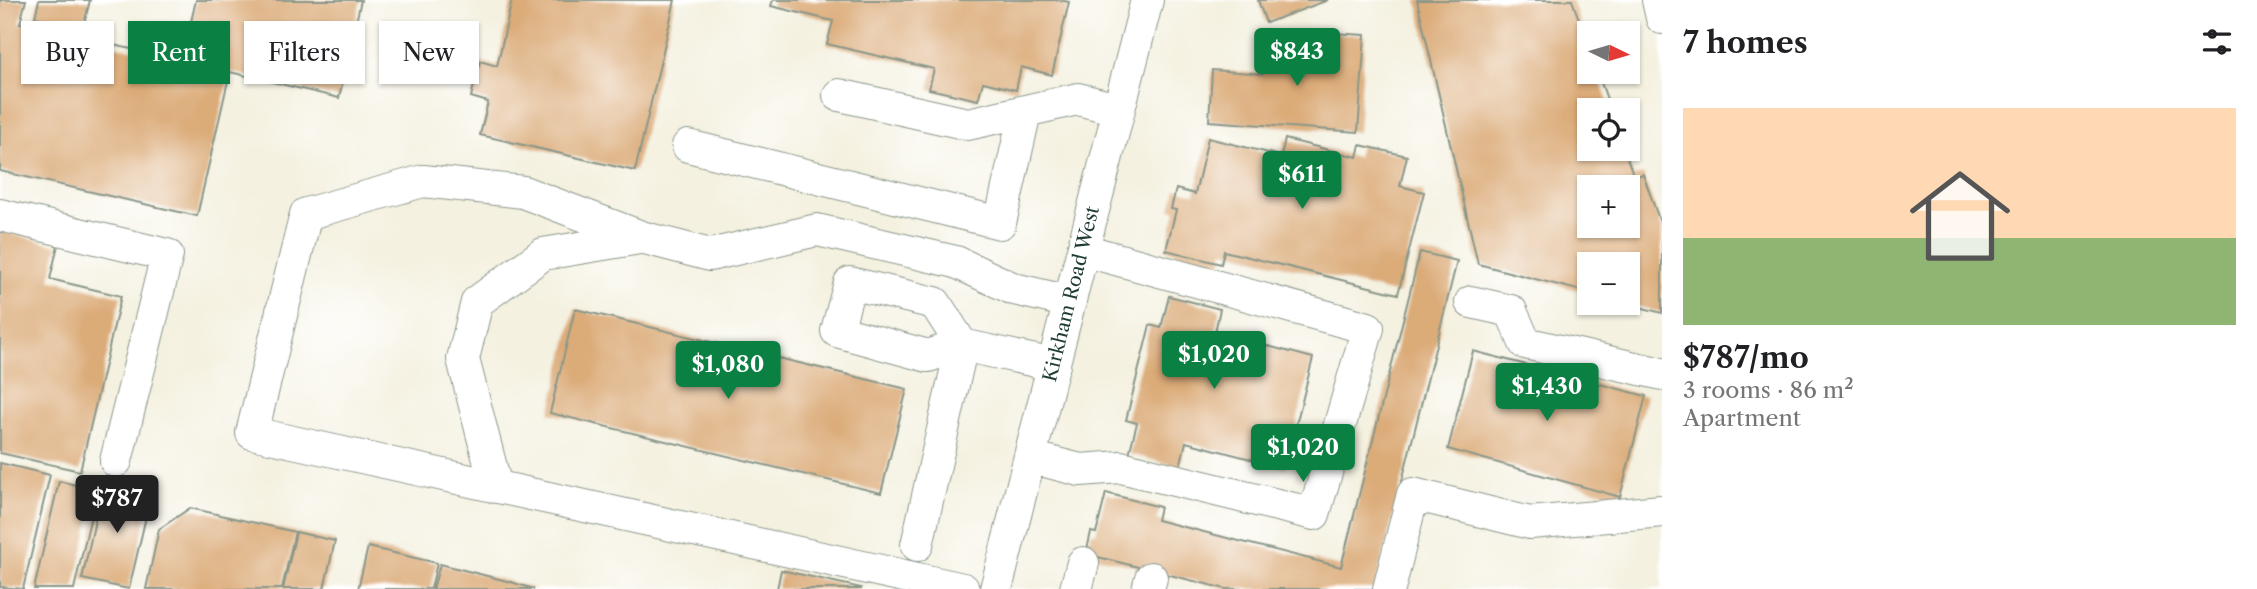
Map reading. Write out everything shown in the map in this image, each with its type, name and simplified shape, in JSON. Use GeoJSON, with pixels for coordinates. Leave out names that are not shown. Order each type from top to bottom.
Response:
{"type":"FeatureCollection","features":[{"type":"Feature","properties":{"kind":"street","name":"Kirkham Road West"},"geometry":{"type":"LineString","coordinates":[[996,589],[1147,0]]}},
{"type":"Feature","properties":{"kind":"street"},"geometry":{"type":"LineString","coordinates":[[1658,0],[1662,18]]}},
{"type":"Feature","properties":{"kind":"street"},"geometry":{"type":"LineString","coordinates":[[839,95],[968,124],[1078,99],[1117,109]]}},
{"type":"Feature","properties":{"kind":"street"},"geometry":{"type":"LineString","coordinates":[[688,146],[999,223],[1025,112]]}},
{"type":"Feature","properties":{"kind":"street"},"geometry":{"type":"LineString","coordinates":[[963,589],[252,433],[306,214],[423,181],[523,192],[641,237],[710,255],[817,230],[956,262],[1014,289],[1070,302]]}},
{"type":"Feature","properties":{"kind":"street"},"geometry":{"type":"LineString","coordinates":[[0,215],[167,255],[116,461]]}},
{"type":"Feature","properties":{"kind":"street"},"geometry":{"type":"LineString","coordinates":[[496,487],[463,359],[477,302],[543,254],[641,237]]}},
{"type":"Feature","properties":{"kind":"street"},"geometry":{"type":"LineString","coordinates":[[1030,457],[1080,470],[1121,467],[1314,514],[1368,328],[1083,250]]}},
{"type":"Feature","properties":{"kind":"street"},"geometry":{"type":"LineString","coordinates":[[1471,302],[1511,311],[1525,343],[1662,374]]}},
{"type":"Feature","properties":{"kind":"street"},"geometry":{"type":"LineString","coordinates":[[917,545],[962,345],[1054,365]]}},
{"type":"Feature","properties":{"kind":"street"},"geometry":{"type":"LineString","coordinates":[[1389,589],[1413,494],[1530,523],[1662,511]]}},
{"type":"Feature","properties":{"kind":"building"},"geometry":{"type":"Polygon","coordinates":[[[0,0],[26,0],[20,23],[21,84],[114,84],[114,45],[128,48],[128,84],[227,84],[197,216],[0,171],[0,0]]]}},
{"type":"Feature","properties":{"kind":"building"},"geometry":{"type":"Polygon","coordinates":[[[39,0],[90,0],[85,21],[52,21],[35,17],[39,0]]]}},
{"type":"Feature","properties":{"kind":"building"},"geometry":{"type":"Polygon","coordinates":[[[196,0],[361,0],[356,21],[244,21],[244,75],[230,72],[230,21],[191,21],[196,0]]]}},
{"type":"Feature","properties":{"kind":"building"},"geometry":{"type":"Polygon","coordinates":[[[512,0],[675,0],[635,171],[480,135],[488,102],[471,97],[474,84],[479,84],[480,61],[497,66],[512,0]]]}},
{"type":"Feature","properties":{"kind":"building"},"geometry":{"type":"Polygon","coordinates":[[[773,0],[1069,2],[1052,75],[1021,67],[1016,90],[983,82],[978,100],[929,89],[934,69],[827,44],[833,21],[771,6],[773,0]]]}},
{"type":"Feature","properties":{"kind":"building"},"geometry":{"type":"Polygon","coordinates":[[[1258,0],[1328,0],[1266,23],[1258,0]]]}},
{"type":"Feature","properties":{"kind":"building"},"geometry":{"type":"Polygon","coordinates":[[[1417,0],[1572,0],[1579,21],[1577,21],[1577,84],[1601,84],[1607,98],[1577,98],[1577,161],[1628,161],[1633,175],[1577,175],[1577,238],[1640,238],[1640,175],[1643,174],[1662,228],[1662,313],[1640,307],[1640,252],[1577,252],[1577,290],[1478,264],[1417,0]]]}},
{"type":"Feature","properties":{"kind":"building"},"geometry":{"type":"Polygon","coordinates":[[[1317,32],[1365,35],[1358,132],[1209,121],[1212,70],[1263,74],[1265,53],[1315,56],[1317,32]]]}},
{"type":"Feature","properties":{"kind":"building"},"geometry":{"type":"Polygon","coordinates":[[[280,84],[342,84],[339,98],[280,84]]]}},
{"type":"Feature","properties":{"kind":"building"},"geometry":{"type":"Polygon","coordinates":[[[1208,138],[1281,156],[1285,139],[1357,157],[1360,145],[1407,156],[1400,186],[1424,192],[1398,294],[1224,251],[1221,264],[1166,250],[1176,210],[1171,209],[1176,189],[1195,194],[1208,138]]]}},
{"type":"Feature","properties":{"kind":"building"},"geometry":{"type":"Polygon","coordinates":[[[0,231],[58,245],[50,279],[121,296],[80,471],[0,453],[0,231]]]}},
{"type":"Feature","properties":{"kind":"building"},"geometry":{"type":"Polygon","coordinates":[[[1420,252],[1457,261],[1375,589],[1226,589],[1086,554],[1091,532],[1096,533],[1106,493],[1160,507],[1157,520],[1341,567],[1420,252]]]}},
{"type":"Feature","properties":{"kind":"building"},"geometry":{"type":"Polygon","coordinates":[[[1169,296],[1220,309],[1215,332],[1313,358],[1285,468],[1186,442],[1180,467],[1129,454],[1137,423],[1126,420],[1150,325],[1161,328],[1169,296]]]}},
{"type":"Feature","properties":{"kind":"building"},"geometry":{"type":"Polygon","coordinates":[[[575,309],[907,389],[881,493],[550,413],[575,309]]]}},
{"type":"Feature","properties":{"kind":"building"},"geometry":{"type":"Polygon","coordinates":[[[1473,351],[1646,396],[1620,497],[1448,449],[1473,351]]]}},
{"type":"Feature","properties":{"kind":"building"},"geometry":{"type":"Polygon","coordinates":[[[0,463],[50,475],[23,589],[0,587],[0,463]]]}},
{"type":"Feature","properties":{"kind":"building"},"geometry":{"type":"Polygon","coordinates":[[[104,480],[152,491],[129,589],[82,579],[104,480]]]}},
{"type":"Feature","properties":{"kind":"building"},"geometry":{"type":"Polygon","coordinates":[[[59,481],[97,490],[74,589],[34,589],[59,481]]]}},
{"type":"Feature","properties":{"kind":"building"},"geometry":{"type":"Polygon","coordinates":[[[190,508],[295,532],[282,589],[146,589],[159,529],[190,508]]]}},
{"type":"Feature","properties":{"kind":"building"},"geometry":{"type":"Polygon","coordinates":[[[296,532],[335,541],[324,589],[283,589],[296,532]]]}},
{"type":"Feature","properties":{"kind":"building"},"geometry":{"type":"Polygon","coordinates":[[[368,547],[437,563],[431,589],[358,589],[368,547]]]}},
{"type":"Feature","properties":{"kind":"building"},"geometry":{"type":"Polygon","coordinates":[[[440,564],[511,582],[534,589],[433,589],[440,564]]]}},
{"type":"Feature","properties":{"kind":"building"},"geometry":{"type":"Polygon","coordinates":[[[781,570],[861,588],[861,589],[777,589],[781,570]]]}}]}
